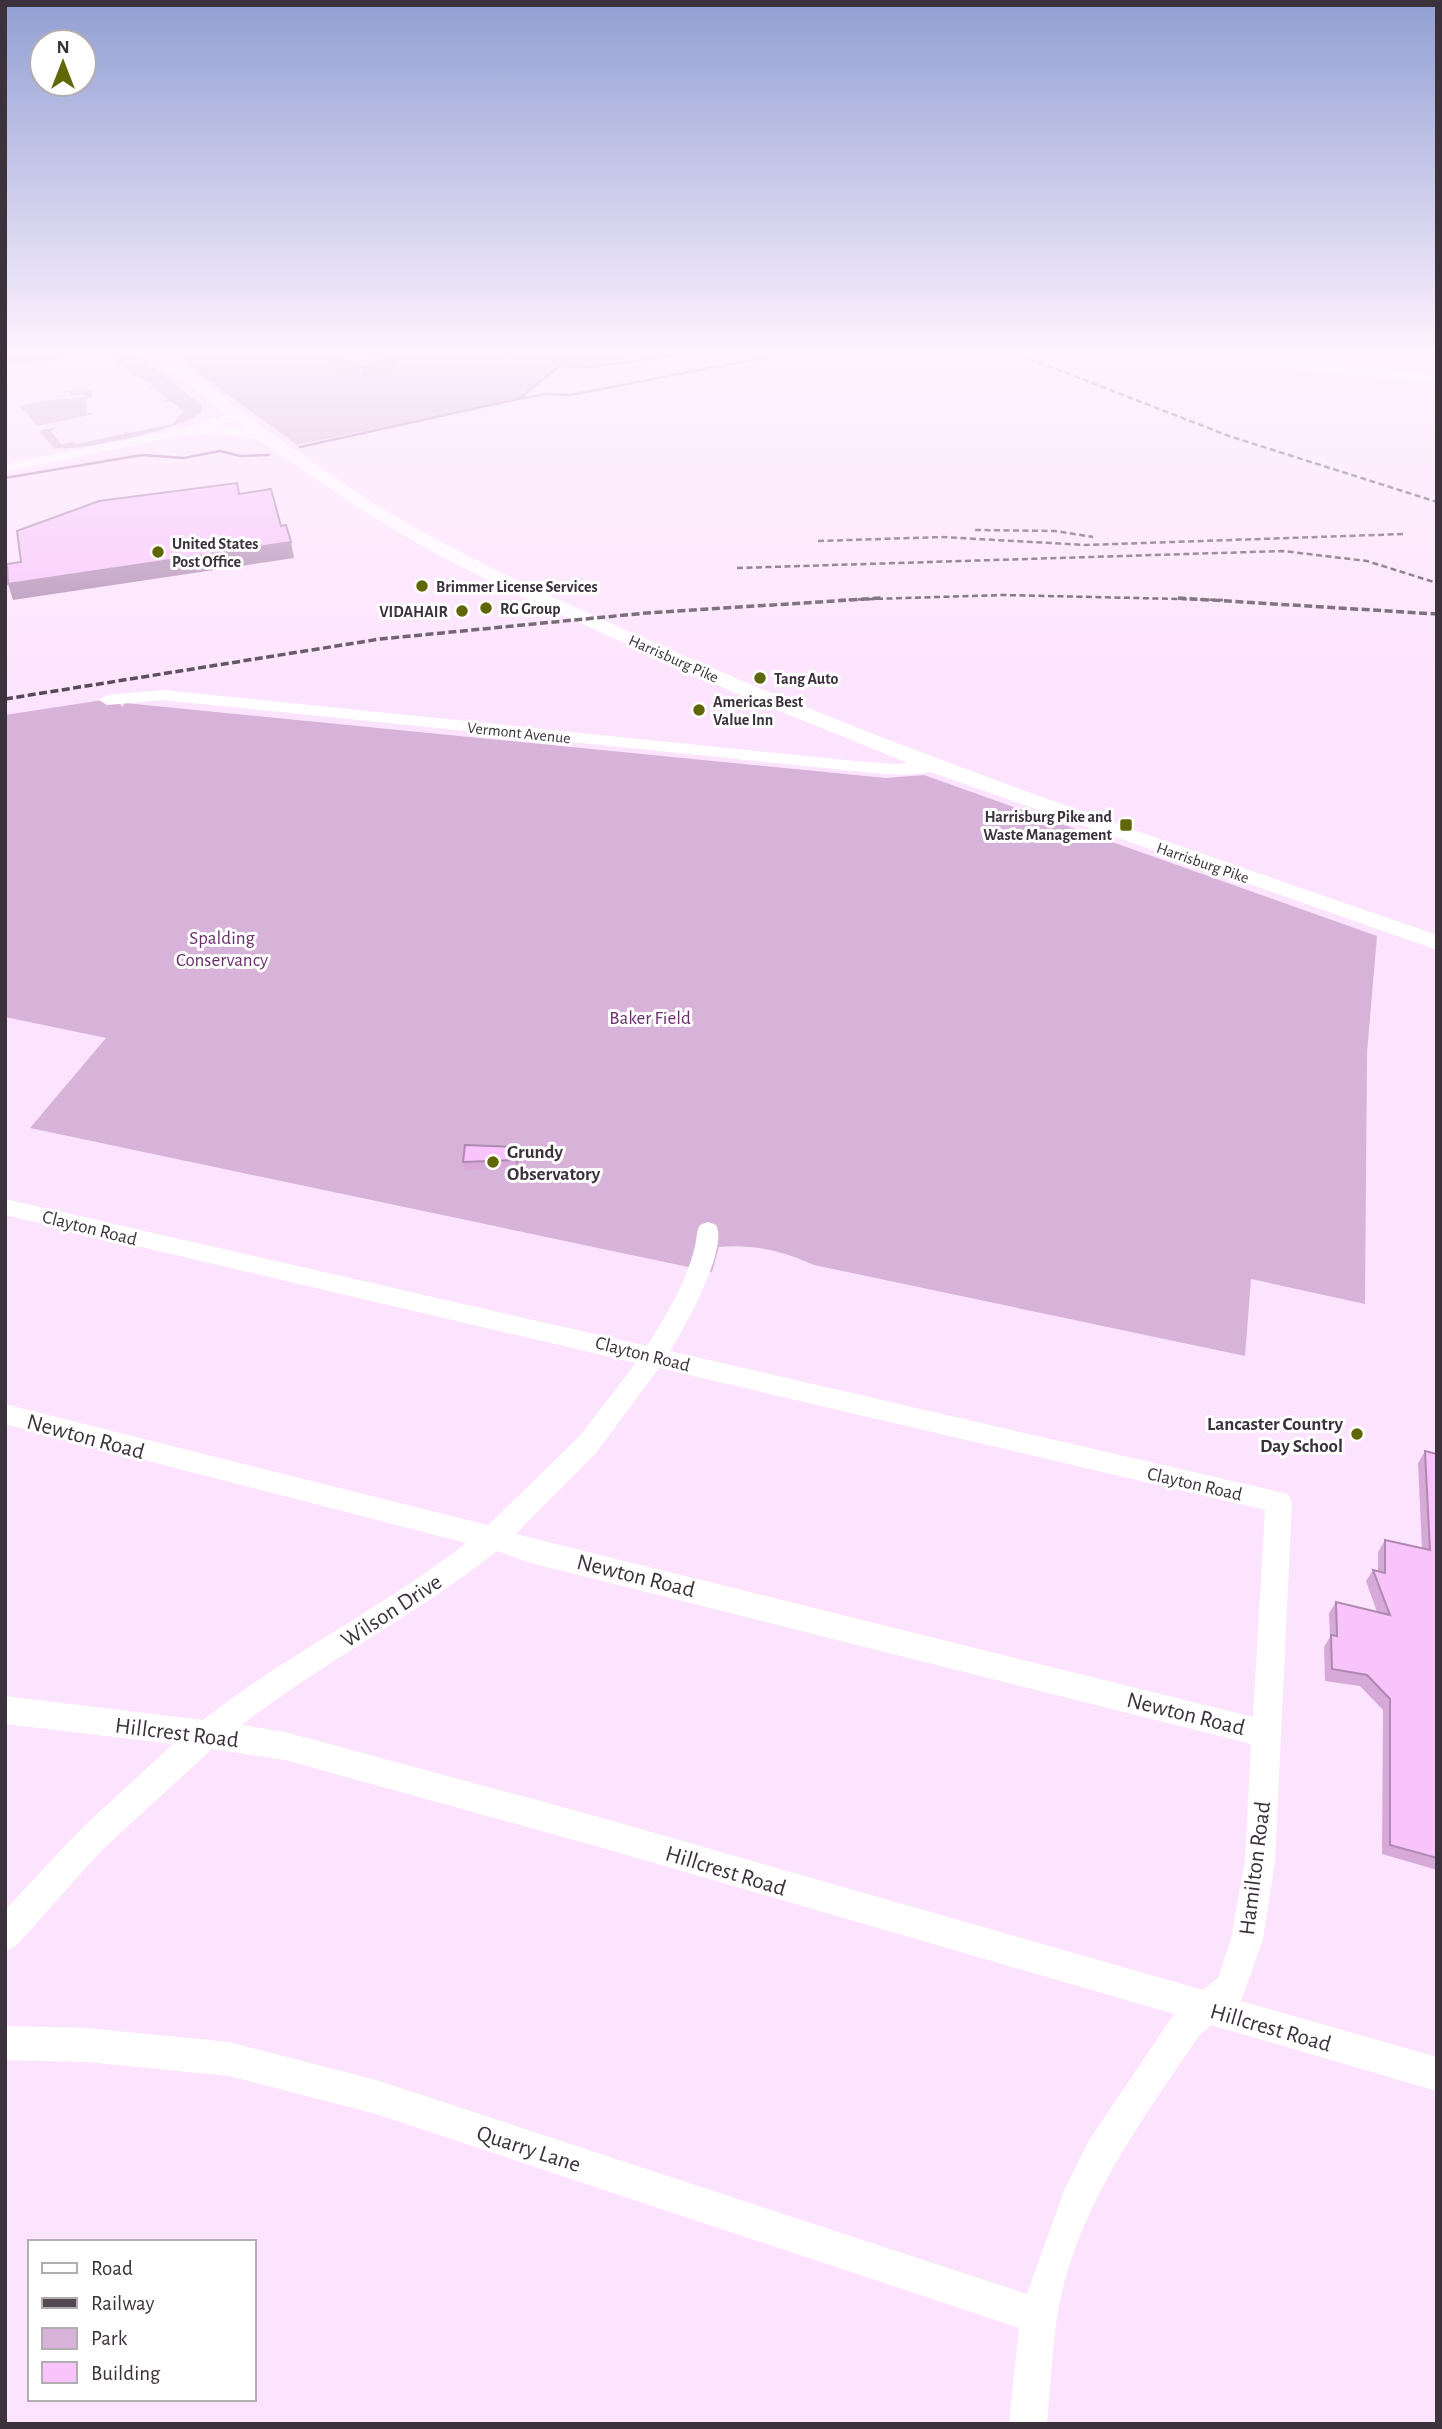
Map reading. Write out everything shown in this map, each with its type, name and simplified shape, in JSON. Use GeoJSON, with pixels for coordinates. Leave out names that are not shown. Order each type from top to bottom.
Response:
{"type":"FeatureCollection","features":[{"type":"Feature","properties":{"kind":"main road","name":"Harrisburg Pike"},"geometry":{"type":"LineString","coordinates":[[308,465],[377,512],[486,573],[750,692],[932,766],[1437,943]]}},
{"type":"Feature","properties":{"kind":"street","name":"Vermont Avenue"},"geometry":{"type":"LineString","coordinates":[[107,699],[163,695],[832,764],[896,769],[932,766]]}},
{"type":"Feature","properties":{"kind":"street","name":"Clayton Road"},"geometry":{"type":"LineString","coordinates":[[5,1207],[654,1355],[810,1396],[1279,1502]]}},
{"type":"Feature","properties":{"kind":"street","name":"Wilson Drive"},"geometry":{"type":"LineString","coordinates":[[5,1934],[139,1790],[207,1734],[253,1699],[413,1598],[493,1538],[538,1498],[599,1434],[654,1355],[680,1307],[707,1246],[709,1231]]}},
{"type":"Feature","properties":{"kind":"street","name":"Newton Road"},"geometry":{"type":"LineString","coordinates":[[5,1414],[493,1538],[527,1550],[1267,1734]]}},
{"type":"Feature","properties":{"kind":"street","name":"Hamilton Road"},"geometry":{"type":"LineString","coordinates":[[1028,2424],[1039,2316],[1051,2270],[1082,2191],[1100,2154],[1186,2025],[1231,1988],[1253,1913],[1260,1860],[1279,1502]]}},
{"type":"Feature","properties":{"kind":"street","name":"Hillcrest Road"},"geometry":{"type":"LineString","coordinates":[[5,1710],[285,1746],[573,1825],[1437,2074]]}},
{"type":"Feature","properties":{"kind":"street","name":"Quarry Lane"},"geometry":{"type":"LineString","coordinates":[[5,2043],[170,2052],[277,2070],[376,2097],[1039,2316]]}},
{"type":"Feature","properties":{"kind":"green space"},"geometry":{"type":"Polygon","coordinates":[[[116,698],[122,707],[125,703],[886,778],[924,775],[1377,936],[1367,1053],[1365,1304],[1251,1279],[1245,1356],[814,1265],[768,1250],[719,1247],[712,1272],[30,1128],[106,1038],[5,1017],[5,715],[116,698]]]}},
{"type":"Feature","properties":{"kind":"building","name":"United States Post Office"},"geometry":{"type":"Polygon","coordinates":[[[237,483],[239,494],[271,489],[281,526],[286,525],[291,542],[8,584],[7,564],[21,562],[17,531],[99,501],[237,483]]]}},
{"type":"Feature","properties":{"kind":"building"},"geometry":{"type":"Polygon","coordinates":[[[465,1145],[517,1147],[516,1160],[463,1162],[465,1145]]]}},
{"type":"Feature","properties":{"kind":"building"},"geometry":{"type":"Polygon","coordinates":[[[1425,1451],[1437,1454],[1437,1858],[1390,1845],[1390,1699],[1367,1675],[1332,1669],[1331,1635],[1337,1636],[1336,1602],[1390,1615],[1373,1570],[1385,1573],[1385,1540],[1430,1550],[1425,1451]]]}},
{"type":"Feature","properties":{"kind":"waterway"},"geometry":{"type":"LineString","coordinates":[[5,478],[80,465]]}},
{"type":"Feature","properties":{"kind":"railway"},"geometry":{"type":"LineString","coordinates":[[1322,465],[1437,502]]}},
{"type":"Feature","properties":{"kind":"railway"},"geometry":{"type":"LineString","coordinates":[[975,530],[1055,531],[1093,537]]}},
{"type":"Feature","properties":{"kind":"railway"},"geometry":{"type":"LineString","coordinates":[[818,541],[942,537],[1086,545],[1404,534]]}},
{"type":"Feature","properties":{"kind":"railway"},"geometry":{"type":"LineString","coordinates":[[737,568],[1283,551],[1367,561],[1437,583]]}},
{"type":"Feature","properties":{"kind":"railway"},"geometry":{"type":"LineString","coordinates":[[859,599],[1004,595],[1203,600]]}},
{"type":"Feature","properties":{"kind":"railway"},"geometry":{"type":"LineString","coordinates":[[859,599],[881,598]]}},
{"type":"Feature","properties":{"kind":"railway"},"geometry":{"type":"LineString","coordinates":[[1178,598],[1203,600]]}},
{"type":"Feature","properties":{"kind":"railway"},"geometry":{"type":"LineString","coordinates":[[5,699],[380,639],[646,613],[859,599]]}},
{"type":"Feature","properties":{"kind":"railway"},"geometry":{"type":"LineString","coordinates":[[839,600],[859,599]]}},
{"type":"Feature","properties":{"kind":"railway"},"geometry":{"type":"LineString","coordinates":[[1203,600],[1223,600]]}},
{"type":"Feature","properties":{"kind":"railway"},"geometry":{"type":"LineString","coordinates":[[1203,600],[1437,614]]}},
{"type":"Feature","properties":{"kind":"place","name":"United States Post Office"},"geometry":{"type":"Point","coordinates":[158,552]}},
{"type":"Feature","properties":{"kind":"place","name":"Brimmer License Services"},"geometry":{"type":"Point","coordinates":[422,586]}},
{"type":"Feature","properties":{"kind":"place","name":"RG Group"},"geometry":{"type":"Point","coordinates":[486,608]}},
{"type":"Feature","properties":{"kind":"place","name":"VIDAHAIR"},"geometry":{"type":"Point","coordinates":[462,611]}},
{"type":"Feature","properties":{"kind":"place","name":"Tang Auto"},"geometry":{"type":"Point","coordinates":[760,678]}},
{"type":"Feature","properties":{"kind":"place","name":"Americas Best Value Inn"},"geometry":{"type":"Point","coordinates":[699,710]}},
{"type":"Feature","properties":{"kind":"place","name":"Harrisburg Pike and Waste Management"},"geometry":{"type":"Point","coordinates":[1126,825]}},
{"type":"Feature","properties":{"kind":"place","name":"Grundy Observatory"},"geometry":{"type":"Point","coordinates":[493,1162]}},
{"type":"Feature","properties":{"kind":"place","name":"Lancaster Country Day School"},"geometry":{"type":"Point","coordinates":[1357,1434]}},
{"type":"Feature","properties":{"kind":"park label","name":"Spalding Conservancy"},"geometry":{"type":"Point","coordinates":[222,948]}},
{"type":"Feature","properties":{"kind":"park label","name":"Baker Field"},"geometry":{"type":"Point","coordinates":[650,1017]}}]}
